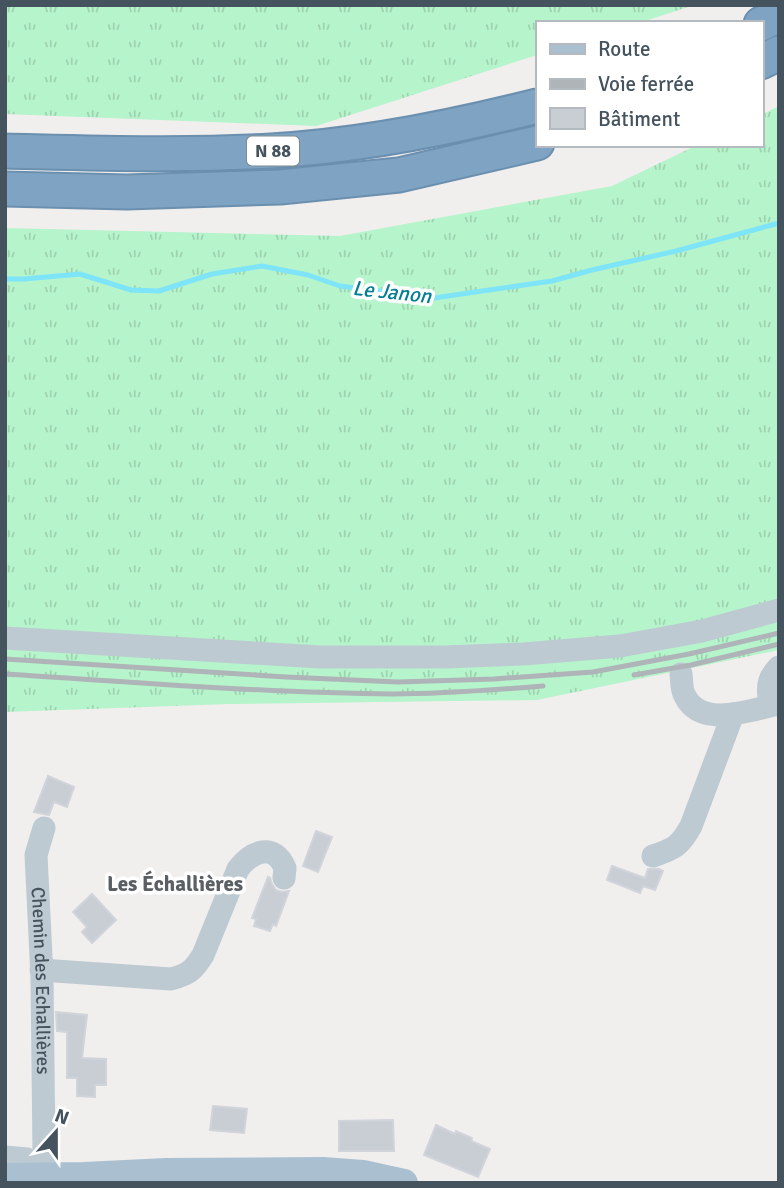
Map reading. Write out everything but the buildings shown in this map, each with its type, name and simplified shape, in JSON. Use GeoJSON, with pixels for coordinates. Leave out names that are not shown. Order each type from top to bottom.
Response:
{"type":"FeatureCollection","features":[{"type":"Feature","properties":{"kind":"highway"},"geometry":{"type":"LineString","coordinates":[[763,23],[779,15]]}},
{"type":"Feature","properties":{"kind":"highway"},"geometry":{"type":"LineString","coordinates":[[763,61],[779,53]]}},
{"type":"Feature","properties":{"kind":"highway","name":"N 88"},"geometry":{"type":"LineString","coordinates":[[5,151],[159,155],[272,151],[403,135],[536,106]]}},
{"type":"Feature","properties":{"kind":"highway","name":"N 88"},"geometry":{"type":"LineString","coordinates":[[5,189],[128,192],[280,187],[399,175],[536,143]]}},
{"type":"Feature","properties":{"kind":"main road"},"geometry":{"type":"LineString","coordinates":[[5,1177],[46,1172],[84,1177],[241,1177],[323,1171],[363,1174],[404,1183]]}},
{"type":"Feature","properties":{"kind":"street"},"geometry":{"type":"LineString","coordinates":[[5,638],[320,657],[523,654],[620,646],[702,631],[779,610]]}},
{"type":"Feature","properties":{"kind":"street"},"geometry":{"type":"LineString","coordinates":[[778,705],[769,697],[768,687],[772,674],[779,667]]}},
{"type":"Feature","properties":{"kind":"street"},"geometry":{"type":"LineString","coordinates":[[681,674],[683,694],[700,712],[716,716],[778,705]]}},
{"type":"Feature","properties":{"kind":"street"},"geometry":{"type":"LineString","coordinates":[[653,856],[676,848],[684,840],[733,714]]}},
{"type":"Feature","properties":{"kind":"street","name":"Chemin des Echallières"},"geometry":{"type":"LineString","coordinates":[[44,828],[36,855],[46,1172]]}},
{"type":"Feature","properties":{"kind":"street"},"geometry":{"type":"LineString","coordinates":[[41,970],[171,979],[184,976],[196,967],[203,955],[238,869],[246,859],[257,853],[268,852],[278,856],[285,868],[284,878]]}},
{"type":"Feature","properties":{"kind":"street"},"geometry":{"type":"LineString","coordinates":[[5,1157],[27,1159],[46,1172]]}},
{"type":"Feature","properties":{"kind":"green space"},"geometry":{"type":"Polygon","coordinates":[[[5,5],[694,5],[645,21],[536,21],[536,55],[316,126],[5,114],[5,5]]]}},
{"type":"Feature","properties":{"kind":"green space"},"geometry":{"type":"Polygon","coordinates":[[[779,106],[779,650],[537,700],[229,704],[5,712],[5,228],[340,236],[612,186],[693,147],[763,147],[763,114],[779,106]]]}},
{"type":"Feature","properties":{"kind":"waterway","name":"Le Janon"},"geometry":{"type":"LineString","coordinates":[[5,279],[80,274],[131,290],[159,291],[212,274],[262,266],[308,275],[340,286],[434,298],[552,281],[779,223]]}},
{"type":"Feature","properties":{"kind":"railway"},"geometry":{"type":"LineString","coordinates":[[5,659],[398,682],[494,679],[593,672],[779,633]]}},
{"type":"Feature","properties":{"kind":"railway"},"geometry":{"type":"LineString","coordinates":[[634,675],[691,665],[779,644]]}},
{"type":"Feature","properties":{"kind":"railway"},"geometry":{"type":"LineString","coordinates":[[5,674],[297,692],[394,694],[543,686]]}},
{"type":"Feature","properties":{"kind":"district","name":"Les Échallières"},"geometry":{"type":"Point","coordinates":[175,884]}}]}
